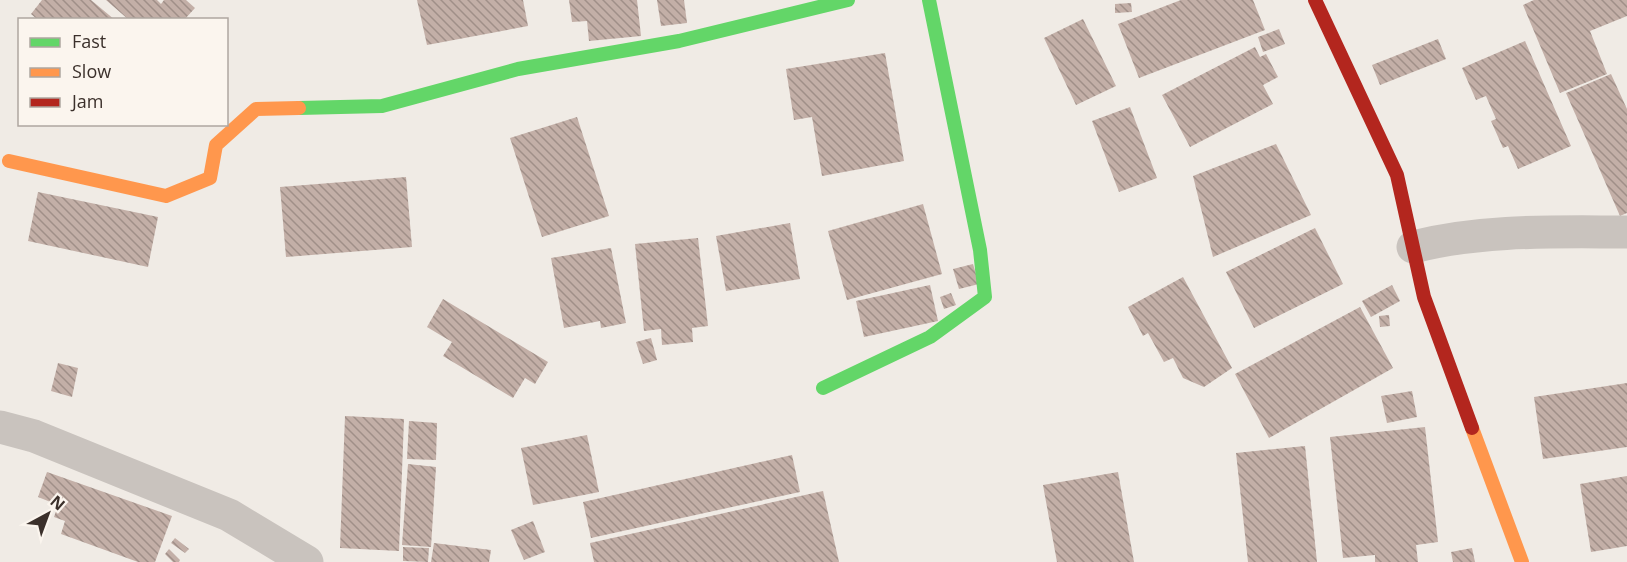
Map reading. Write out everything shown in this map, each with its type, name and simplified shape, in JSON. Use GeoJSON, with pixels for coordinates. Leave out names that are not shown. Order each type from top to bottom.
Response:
{"type":"FeatureCollection","features":[{"type":"Feature","properties":{"kind":"street"},"geometry":{"type":"LineString","coordinates":[[9,161],[166,196],[210,178],[216,145],[256,109],[382,106],[518,69],[679,41],[848,0]]}},
{"type":"Feature","properties":{"kind":"street"},"geometry":{"type":"LineString","coordinates":[[823,388],[930,337],[985,297],[980,249],[929,0]]}},
{"type":"Feature","properties":{"kind":"street"},"geometry":{"type":"LineString","coordinates":[[1315,0],[1397,175],[1424,297],[1522,562]]}},
{"type":"Feature","properties":{"kind":"street"},"geometry":{"type":"LineString","coordinates":[[1413,247],[1441,240],[1512,232],[1627,232]]}},
{"type":"Feature","properties":{"kind":"street"},"geometry":{"type":"LineString","coordinates":[[0,427],[34,436],[229,515],[307,562]]}},
{"type":"Feature","properties":{"kind":"building"},"geometry":{"type":"Polygon","coordinates":[[[42,0],[91,0],[113,18],[36,18],[31,14],[42,0]]]}},
{"type":"Feature","properties":{"kind":"building"},"geometry":{"type":"Polygon","coordinates":[[[106,0],[157,0],[161,4],[164,0],[186,0],[195,8],[186,18],[127,18],[106,0]]]}},
{"type":"Feature","properties":{"kind":"building"},"geometry":{"type":"Polygon","coordinates":[[[417,0],[523,0],[528,26],[427,45],[417,0]]]}},
{"type":"Feature","properties":{"kind":"building"},"geometry":{"type":"Polygon","coordinates":[[[569,0],[637,0],[641,36],[589,41],[587,21],[572,22],[569,0]]]}},
{"type":"Feature","properties":{"kind":"building"},"geometry":{"type":"Polygon","coordinates":[[[657,0],[684,0],[687,23],[661,26],[657,0]]]}},
{"type":"Feature","properties":{"kind":"building"},"geometry":{"type":"Polygon","coordinates":[[[1181,0],[1253,0],[1265,30],[1139,78],[1118,24],[1181,0]]]}},
{"type":"Feature","properties":{"kind":"building"},"geometry":{"type":"Polygon","coordinates":[[[1534,0],[1627,0],[1627,16],[1590,31],[1607,74],[1560,93],[1523,5],[1534,0]]]}},
{"type":"Feature","properties":{"kind":"building"},"geometry":{"type":"Polygon","coordinates":[[[1131,3],[1132,12],[1115,13],[1115,4],[1131,3]]]}},
{"type":"Feature","properties":{"kind":"building"},"geometry":{"type":"Polygon","coordinates":[[[1083,19],[1116,86],[1076,105],[1044,38],[1083,19]]]}},
{"type":"Feature","properties":{"kind":"building"},"geometry":{"type":"Polygon","coordinates":[[[1279,29],[1285,44],[1263,52],[1258,37],[1279,29]]]}},
{"type":"Feature","properties":{"kind":"building"},"geometry":{"type":"Polygon","coordinates":[[[1438,39],[1446,59],[1380,85],[1372,65],[1438,39]]]}},
{"type":"Feature","properties":{"kind":"building"},"geometry":{"type":"Polygon","coordinates":[[[1525,41],[1571,146],[1518,169],[1508,146],[1503,148],[1491,121],[1496,119],[1486,96],[1476,100],[1462,68],[1525,41]]]}},
{"type":"Feature","properties":{"kind":"building"},"geometry":{"type":"Polygon","coordinates":[[[1255,47],[1260,57],[1266,54],[1278,77],[1263,85],[1273,104],[1190,147],[1162,95],[1255,47]]]}},
{"type":"Feature","properties":{"kind":"building"},"geometry":{"type":"Polygon","coordinates":[[[885,53],[904,161],[822,176],[812,117],[794,120],[786,69],[885,53]]]}},
{"type":"Feature","properties":{"kind":"building"},"geometry":{"type":"Polygon","coordinates":[[[1611,74],[1627,109],[1627,213],[1620,216],[1566,93],[1611,74]]]}},
{"type":"Feature","properties":{"kind":"building"},"geometry":{"type":"Polygon","coordinates":[[[1130,107],[1157,178],[1119,192],[1092,121],[1130,107]]]}},
{"type":"Feature","properties":{"kind":"building"},"geometry":{"type":"Polygon","coordinates":[[[577,117],[609,216],[542,237],[510,138],[577,117]]]}},
{"type":"Feature","properties":{"kind":"building"},"geometry":{"type":"Polygon","coordinates":[[[1276,144],[1311,215],[1213,257],[1193,176],[1276,144]]]}},
{"type":"Feature","properties":{"kind":"building"},"geometry":{"type":"Polygon","coordinates":[[[406,177],[412,247],[286,257],[280,187],[406,177]]]}},
{"type":"Feature","properties":{"kind":"building"},"geometry":{"type":"Polygon","coordinates":[[[38,192],[158,217],[148,267],[28,241],[38,192]]]}},
{"type":"Feature","properties":{"kind":"building"},"geometry":{"type":"Polygon","coordinates":[[[923,204],[942,274],[847,300],[828,231],[923,204]]]}},
{"type":"Feature","properties":{"kind":"building"},"geometry":{"type":"Polygon","coordinates":[[[790,223],[800,279],[726,291],[716,236],[790,223]]]}},
{"type":"Feature","properties":{"kind":"building"},"geometry":{"type":"Polygon","coordinates":[[[1315,228],[1343,284],[1254,328],[1226,272],[1315,228]]]}},
{"type":"Feature","properties":{"kind":"building"},"geometry":{"type":"Polygon","coordinates":[[[698,238],[708,326],[692,328],[693,342],[662,345],[661,329],[644,331],[635,244],[698,238]]]}},
{"type":"Feature","properties":{"kind":"building"},"geometry":{"type":"Polygon","coordinates":[[[611,248],[626,323],[601,328],[600,321],[564,328],[551,258],[611,248]]]}},
{"type":"Feature","properties":{"kind":"building"},"geometry":{"type":"Polygon","coordinates":[[[973,264],[979,284],[959,289],[953,269],[973,264]]]}},
{"type":"Feature","properties":{"kind":"building"},"geometry":{"type":"Polygon","coordinates":[[[1183,277],[1232,368],[1204,387],[1183,378],[1173,358],[1164,362],[1148,333],[1143,336],[1128,307],[1183,277]]]}},
{"type":"Feature","properties":{"kind":"building"},"geometry":{"type":"Polygon","coordinates":[[[930,285],[938,321],[864,337],[856,301],[930,285]]]}},
{"type":"Feature","properties":{"kind":"building"},"geometry":{"type":"Polygon","coordinates":[[[1392,285],[1400,301],[1371,317],[1362,301],[1392,285]]]}},
{"type":"Feature","properties":{"kind":"building"},"geometry":{"type":"Polygon","coordinates":[[[951,293],[956,305],[944,309],[940,297],[951,293]]]}},
{"type":"Feature","properties":{"kind":"building"},"geometry":{"type":"Polygon","coordinates":[[[443,299],[548,362],[535,384],[525,378],[513,398],[443,356],[452,342],[427,327],[443,299]]]}},
{"type":"Feature","properties":{"kind":"building"},"geometry":{"type":"Polygon","coordinates":[[[1360,307],[1393,368],[1269,438],[1235,374],[1360,307]]]}},
{"type":"Feature","properties":{"kind":"building"},"geometry":{"type":"Polygon","coordinates":[[[1389,315],[1390,326],[1380,327],[1379,316],[1389,315]]]}},
{"type":"Feature","properties":{"kind":"building"},"geometry":{"type":"Polygon","coordinates":[[[651,338],[657,360],[643,364],[636,342],[651,338]]]}},
{"type":"Feature","properties":{"kind":"building"},"geometry":{"type":"Polygon","coordinates":[[[58,363],[78,368],[72,397],[51,391],[58,363]]]}},
{"type":"Feature","properties":{"kind":"building"},"geometry":{"type":"Polygon","coordinates":[[[1627,383],[1627,447],[1543,459],[1534,397],[1627,383]]]}},
{"type":"Feature","properties":{"kind":"building"},"geometry":{"type":"Polygon","coordinates":[[[1412,391],[1417,417],[1387,423],[1381,396],[1412,391]]]}},
{"type":"Feature","properties":{"kind":"building"},"geometry":{"type":"Polygon","coordinates":[[[345,416],[404,419],[399,551],[340,548],[345,416]]]}},
{"type":"Feature","properties":{"kind":"building"},"geometry":{"type":"Polygon","coordinates":[[[409,421],[437,423],[436,460],[407,459],[409,421]]]}},
{"type":"Feature","properties":{"kind":"building"},"geometry":{"type":"Polygon","coordinates":[[[1425,427],[1438,542],[1416,545],[1418,562],[1375,562],[1375,555],[1343,558],[1330,437],[1425,427]]]}},
{"type":"Feature","properties":{"kind":"building"},"geometry":{"type":"Polygon","coordinates":[[[587,435],[599,492],[533,505],[521,448],[587,435]]]}},
{"type":"Feature","properties":{"kind":"building"},"geometry":{"type":"Polygon","coordinates":[[[1305,446],[1317,562],[1248,562],[1236,453],[1305,446]]]}},
{"type":"Feature","properties":{"kind":"building"},"geometry":{"type":"Polygon","coordinates":[[[792,455],[800,492],[591,538],[583,502],[792,455]]]}},
{"type":"Feature","properties":{"kind":"building"},"geometry":{"type":"Polygon","coordinates":[[[408,464],[436,467],[431,547],[402,545],[408,464]]]}},
{"type":"Feature","properties":{"kind":"building"},"geometry":{"type":"Polygon","coordinates":[[[47,472],[172,516],[155,562],[138,562],[61,534],[65,521],[54,517],[58,505],[38,497],[47,472]]]}},
{"type":"Feature","properties":{"kind":"building"},"geometry":{"type":"Polygon","coordinates":[[[1118,472],[1134,562],[1057,562],[1043,485],[1118,472]]]}},
{"type":"Feature","properties":{"kind":"building"},"geometry":{"type":"Polygon","coordinates":[[[1627,476],[1627,546],[1591,552],[1580,484],[1627,476]]]}},
{"type":"Feature","properties":{"kind":"building"},"geometry":{"type":"Polygon","coordinates":[[[823,491],[839,562],[594,562],[590,543],[823,491]]]}},
{"type":"Feature","properties":{"kind":"building"},"geometry":{"type":"Polygon","coordinates":[[[533,521],[545,552],[524,560],[511,530],[533,521]]]}},
{"type":"Feature","properties":{"kind":"building"},"geometry":{"type":"Polygon","coordinates":[[[175,538],[189,549],[185,553],[171,543],[175,538]]]}},
{"type":"Feature","properties":{"kind":"building"},"geometry":{"type":"Polygon","coordinates":[[[434,543],[491,550],[489,562],[431,562],[434,543]]]}},
{"type":"Feature","properties":{"kind":"building"},"geometry":{"type":"Polygon","coordinates":[[[403,547],[429,548],[428,562],[403,561],[403,547]]]}},
{"type":"Feature","properties":{"kind":"building"},"geometry":{"type":"Polygon","coordinates":[[[1472,548],[1475,562],[1453,562],[1451,552],[1472,548]]]}},
{"type":"Feature","properties":{"kind":"building"},"geometry":{"type":"Polygon","coordinates":[[[169,549],[180,560],[179,562],[173,562],[165,554],[169,549]]]}},
{"type":"Feature","properties":{"kind":"traffic: fast"},"geometry":{"type":"LineString","coordinates":[[299,108],[382,106],[518,69],[679,41],[848,0]]}},
{"type":"Feature","properties":{"kind":"traffic: fast"},"geometry":{"type":"LineString","coordinates":[[823,388],[930,337],[985,297],[980,250],[929,0]]}},
{"type":"Feature","properties":{"kind":"traffic: slow"},"geometry":{"type":"LineString","coordinates":[[9,161],[166,196],[210,178],[216,145],[256,109],[299,108]]}},
{"type":"Feature","properties":{"kind":"traffic: slow"},"geometry":{"type":"LineString","coordinates":[[1472,428],[1522,562]]}},
{"type":"Feature","properties":{"kind":"traffic: jam"},"geometry":{"type":"LineString","coordinates":[[1315,0],[1397,175],[1424,297],[1472,428]]}}]}
